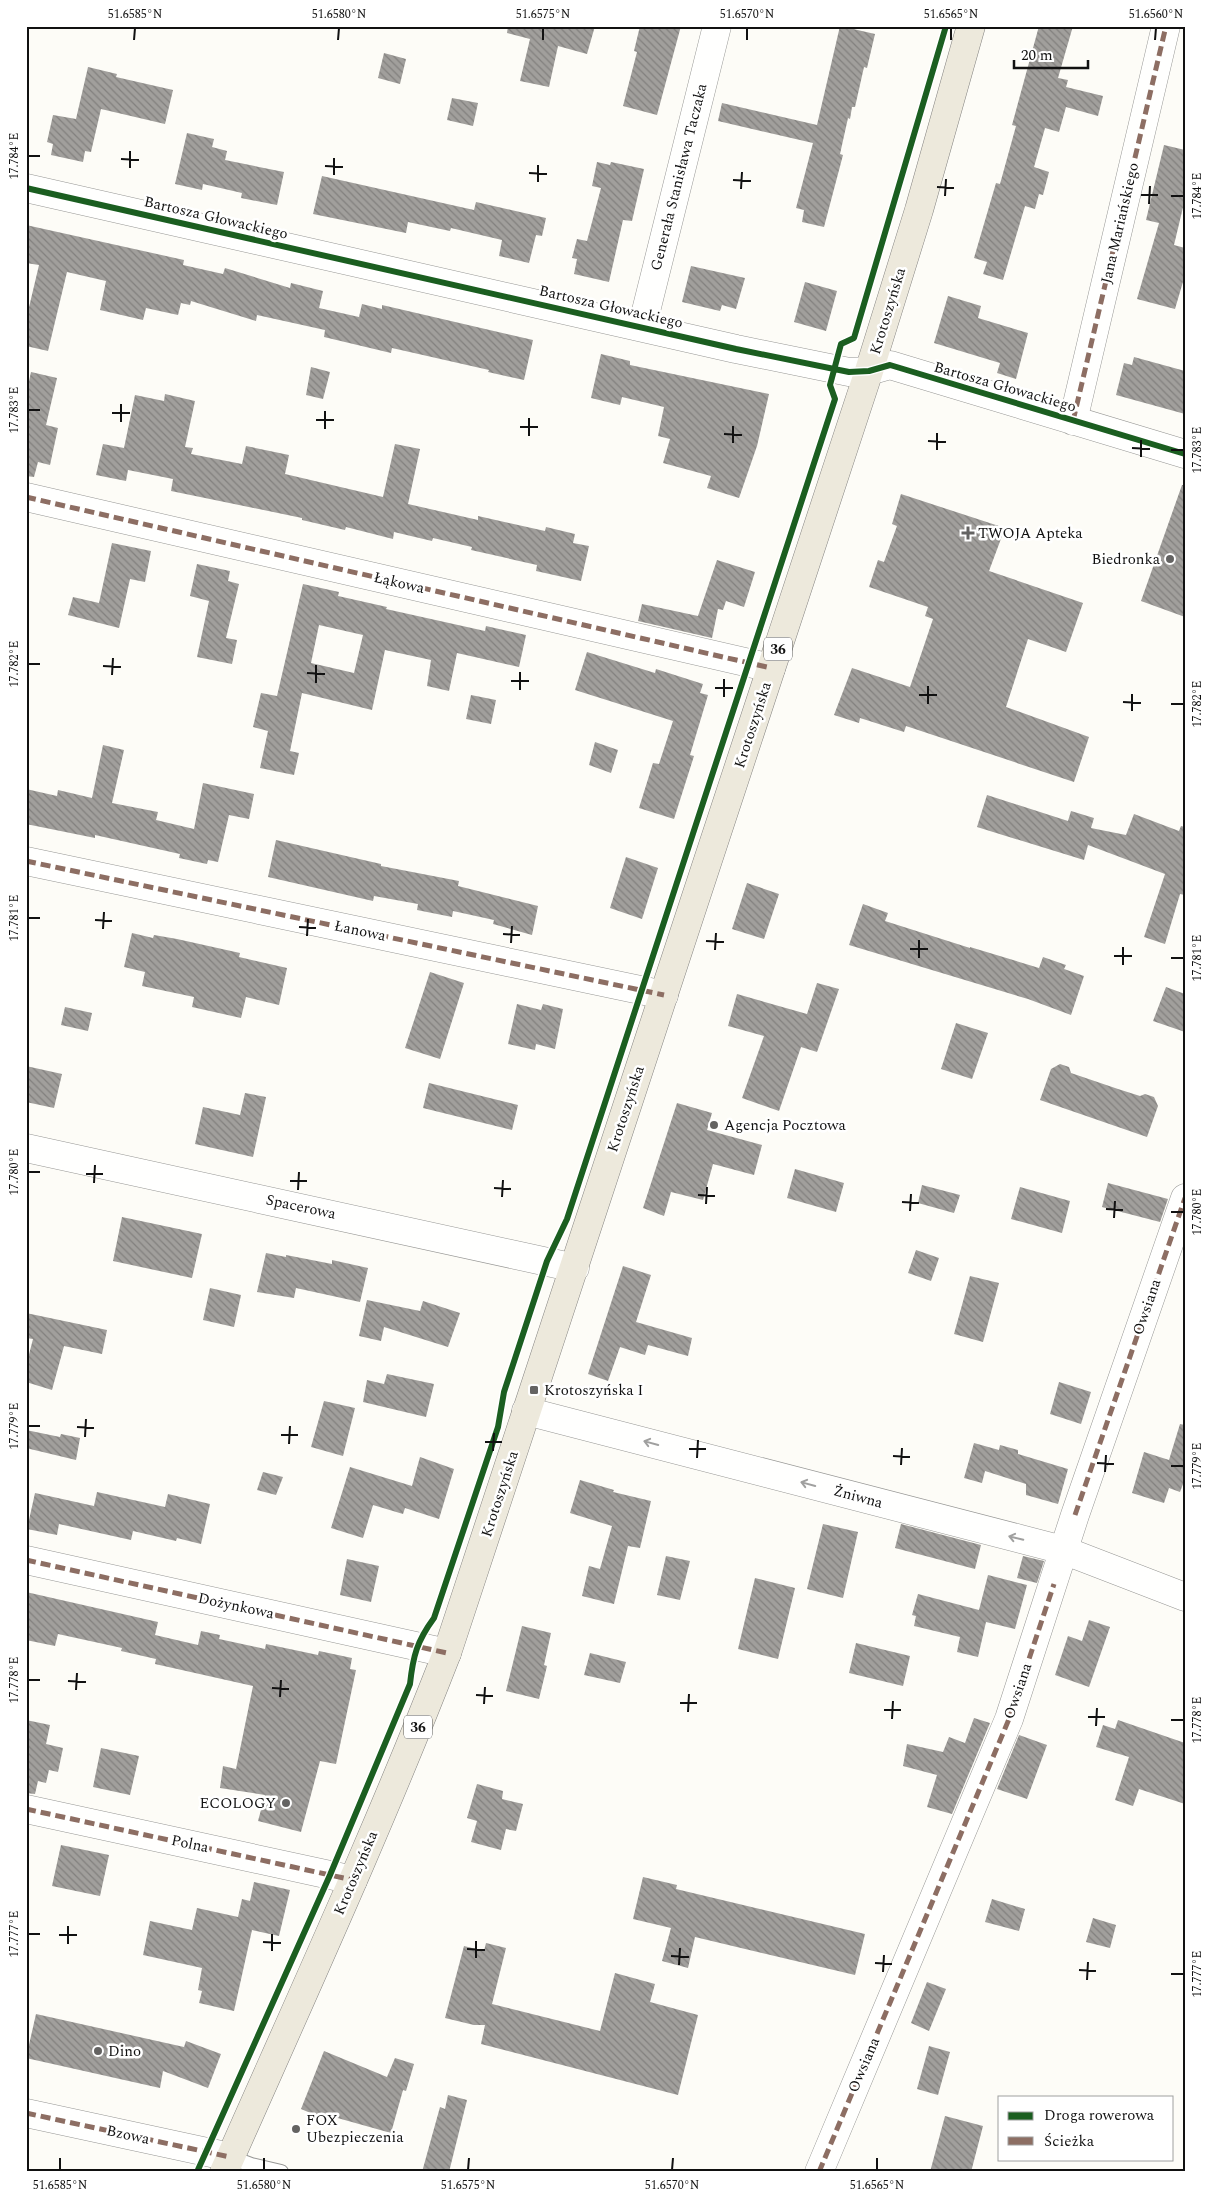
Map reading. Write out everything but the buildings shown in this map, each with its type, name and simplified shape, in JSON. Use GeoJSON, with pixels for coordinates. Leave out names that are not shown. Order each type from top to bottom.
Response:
{"type":"FeatureCollection","features":[{"type":"Feature","properties":{"kind":"main road","name":"Krotoszyńska"},"geometry":{"type":"LineString","coordinates":[[227,2164],[353,1880],[412,1742],[447,1653],[869,371],[919,210],[971,26]]}},
{"type":"Feature","properties":{"kind":"street","name":"Generała Stanisława Taczaka"},"geometry":{"type":"LineString","coordinates":[[642,327],[717,26]]}},
{"type":"Feature","properties":{"kind":"street","name":"Jana Mariańskiego"},"geometry":{"type":"LineString","coordinates":[[1073,420],[1166,26]]}},
{"type":"Feature","properties":{"kind":"street","name":"Bartosza Głowackiego"},"geometry":{"type":"LineString","coordinates":[[26,188],[834,369],[849,372],[869,371],[890,365],[1185,454]]}},
{"type":"Feature","properties":{"kind":"street","name":"Łąkowa"},"geometry":{"type":"LineString","coordinates":[[26,498],[771,668]]}},
{"type":"Feature","properties":{"kind":"street","name":"Łanowa"},"geometry":{"type":"LineString","coordinates":[[26,861],[664,994]]}},
{"type":"Feature","properties":{"kind":"street","name":"Spacerowa"},"geometry":{"type":"LineString","coordinates":[[26,1148],[575,1268]]}},
{"type":"Feature","properties":{"kind":"street","name":"Owsiana"},"geometry":{"type":"LineString","coordinates":[[819,2172],[1009,1719],[1054,1584],[1063,1550],[1185,1198]]}},
{"type":"Feature","properties":{"kind":"street","name":"Żniwna"},"geometry":{"type":"LineString","coordinates":[[526,1411],[1063,1550],[1185,1597]]}},
{"type":"Feature","properties":{"kind":"street","name":"Dożynkowa"},"geometry":{"type":"LineString","coordinates":[[26,1560],[447,1653]]}},
{"type":"Feature","properties":{"kind":"street","name":"Polna"},"geometry":{"type":"LineString","coordinates":[[26,1809],[353,1880]]}},
{"type":"Feature","properties":{"kind":"street","name":"Bzowa"},"geometry":{"type":"LineString","coordinates":[[26,2112],[227,2164]]}},
{"type":"Feature","properties":{"kind":"lane"},"geometry":{"type":"LineString","coordinates":[[227,2164],[251,2165],[281,2172]]}},
{"type":"Feature","properties":{"kind":"marked path"},"geometry":{"type":"LineString","coordinates":[[1073,421],[1166,26]]}},
{"type":"Feature","properties":{"kind":"marked path"},"geometry":{"type":"LineString","coordinates":[[26,497],[771,668]]}},
{"type":"Feature","properties":{"kind":"marked path"},"geometry":{"type":"LineString","coordinates":[[26,861],[664,995]]}},
{"type":"Feature","properties":{"kind":"marked path"},"geometry":{"type":"LineString","coordinates":[[1075,1515],[1185,1198]]}},
{"type":"Feature","properties":{"kind":"marked path"},"geometry":{"type":"LineString","coordinates":[[26,1560],[447,1653]]}},
{"type":"Feature","properties":{"kind":"marked path"},"geometry":{"type":"LineString","coordinates":[[819,2172],[1009,1719],[1054,1584]]}},
{"type":"Feature","properties":{"kind":"marked path"},"geometry":{"type":"LineString","coordinates":[[26,1809],[353,1880]]}},
{"type":"Feature","properties":{"kind":"marked path"},"geometry":{"type":"LineString","coordinates":[[26,2113],[230,2157]]}},
{"type":"Feature","properties":{"kind":"cycle path"},"geometry":{"type":"LineString","coordinates":[[197,2172],[330,1875],[410,1684],[414,1657],[420,1642],[434,1618],[498,1427],[504,1392],[547,1261],[567,1219],[835,399],[830,385],[841,344],[854,338],[946,26]]}},
{"type":"Feature","properties":{"kind":"cycle path"},"geometry":{"type":"LineString","coordinates":[[26,188],[736,349],[849,372],[869,371],[890,365],[1185,454]]}},
{"type":"Feature","properties":{"kind":"place","name":"TWOJA Apteka"},"geometry":{"type":"Point","coordinates":[968,533]}},
{"type":"Feature","properties":{"kind":"place","name":"Biedronka"},"geometry":{"type":"Point","coordinates":[1170,559]}},
{"type":"Feature","properties":{"kind":"place","name":"Agencja Pocztowa"},"geometry":{"type":"Point","coordinates":[714,1125]}},
{"type":"Feature","properties":{"kind":"place","name":"Krotoszyńska I"},"geometry":{"type":"Point","coordinates":[534,1390]}},
{"type":"Feature","properties":{"kind":"place","name":"ECOLOGY"},"geometry":{"type":"Point","coordinates":[286,1803]}},
{"type":"Feature","properties":{"kind":"place","name":"Dino"},"geometry":{"type":"Point","coordinates":[98,2051]}},
{"type":"Feature","properties":{"kind":"place","name":"FOX Ubezpieczenia"},"geometry":{"type":"Point","coordinates":[296,2129]}}]}
